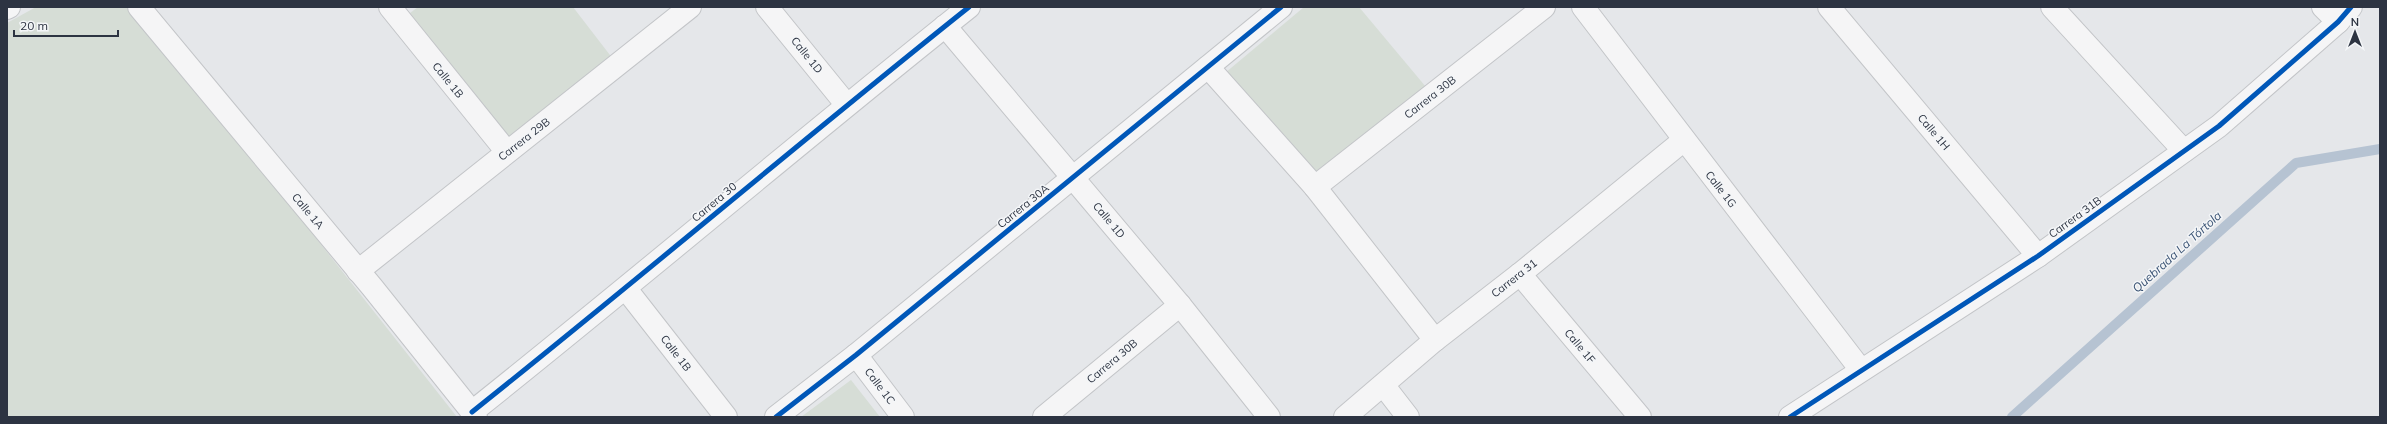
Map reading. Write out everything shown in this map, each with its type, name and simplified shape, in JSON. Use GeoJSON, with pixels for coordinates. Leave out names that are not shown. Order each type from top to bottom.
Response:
{"type":"FeatureCollection","features":[{"type":"Feature","properties":{"kind":"street","name":"Calle 1A"},"geometry":{"type":"LineString","coordinates":[[139,7],[358,271],[474,415]]}},
{"type":"Feature","properties":{"kind":"street","name":"Carrera 29B"},"geometry":{"type":"LineString","coordinates":[[358,271],[690,7]]}},
{"type":"Feature","properties":{"kind":"street","name":"Calle 1D"},"geometry":{"type":"LineString","coordinates":[[767,7],[846,104]]}},
{"type":"Feature","properties":{"kind":"street","name":"Carrera 30"},"geometry":{"type":"LineString","coordinates":[[474,415],[846,104],[969,7]]}},
{"type":"Feature","properties":{"kind":"street","name":"Carrera 30A"},"geometry":{"type":"LineString","coordinates":[[776,417],[856,355],[1280,7]]}},
{"type":"Feature","properties":{"kind":"street","name":"Carrera 30B"},"geometry":{"type":"LineString","coordinates":[[1315,187],[1544,7]]}},
{"type":"Feature","properties":{"kind":"street","name":"Calle 1G"},"geometry":{"type":"LineString","coordinates":[[1583,7],[1861,370]]}},
{"type":"Feature","properties":{"kind":"street","name":"Calle 1H"},"geometry":{"type":"LineString","coordinates":[[1829,7],[2038,256]]}},
{"type":"Feature","properties":{"kind":"street"},"geometry":{"type":"LineString","coordinates":[[2052,7],[2184,151]]}},
{"type":"Feature","properties":{"kind":"street","name":"Calle 1B"},"geometry":{"type":"LineString","coordinates":[[394,9],[507,152]]}},
{"type":"Feature","properties":{"kind":"street","name":"Carrera 31B"},"geometry":{"type":"LineString","coordinates":[[1790,417],[2038,256],[2219,126],[2337,12]]}},
{"type":"Feature","properties":{"kind":"street","name":"Calle 1D"},"geometry":{"type":"LineString","coordinates":[[945,26],[1180,305],[1269,417]]}},
{"type":"Feature","properties":{"kind":"street"},"geometry":{"type":"LineString","coordinates":[[1208,67],[1315,187],[1435,340]]}},
{"type":"Feature","properties":{"kind":"street","name":"Carrera 31"},"geometry":{"type":"LineString","coordinates":[[1345,417],[1384,386],[1435,340],[1520,274],[1684,140]]}},
{"type":"Feature","properties":{"kind":"street","name":"Calle 1F"},"geometry":{"type":"LineString","coordinates":[[1520,274],[1640,417]]}},
{"type":"Feature","properties":{"kind":"street","name":"Calle 1B"},"geometry":{"type":"LineString","coordinates":[[626,289],[726,417]]}},
{"type":"Feature","properties":{"kind":"street","name":"Carrera 30B"},"geometry":{"type":"LineString","coordinates":[[1044,417],[1180,305]]}},
{"type":"Feature","properties":{"kind":"street","name":"Calle 1C"},"geometry":{"type":"LineString","coordinates":[[856,355],[903,417]]}},
{"type":"Feature","properties":{"kind":"street"},"geometry":{"type":"LineString","coordinates":[[1384,386],[1408,417]]}},
{"type":"Feature","properties":{"kind":"shaded area"},"geometry":{"type":"Polygon","coordinates":[[[36,7],[134,7],[457,417],[7,417],[7,23],[36,7]]]}},
{"type":"Feature","properties":{"kind":"shaded area"},"geometry":{"type":"Polygon","coordinates":[[[418,7],[573,7],[613,59],[508,145],[410,13],[418,7]]]}},
{"type":"Feature","properties":{"kind":"shaded area"},"geometry":{"type":"Polygon","coordinates":[[[1304,7],[1359,7],[1426,87],[1316,176],[1225,73],[1304,7]]]}},
{"type":"Feature","properties":{"kind":"shaded area"},"geometry":{"type":"Polygon","coordinates":[[[851,380],[880,417],[801,417],[851,380]]]}},
{"type":"Feature","properties":{"kind":"waterway","name":"Quebrada La Tórtola"},"geometry":{"type":"LineString","coordinates":[[2012,417],[2296,163],[2380,149]]}},
{"type":"Feature","properties":{"kind":"cycle path"},"geometry":{"type":"LineString","coordinates":[[472,412],[969,7]]}},
{"type":"Feature","properties":{"kind":"cycle path"},"geometry":{"type":"LineString","coordinates":[[776,417],[856,355],[1281,7]]}},
{"type":"Feature","properties":{"kind":"cycle path"},"geometry":{"type":"LineString","coordinates":[[1790,417],[2038,256],[2219,126],[2338,22],[2351,7]]}}]}
